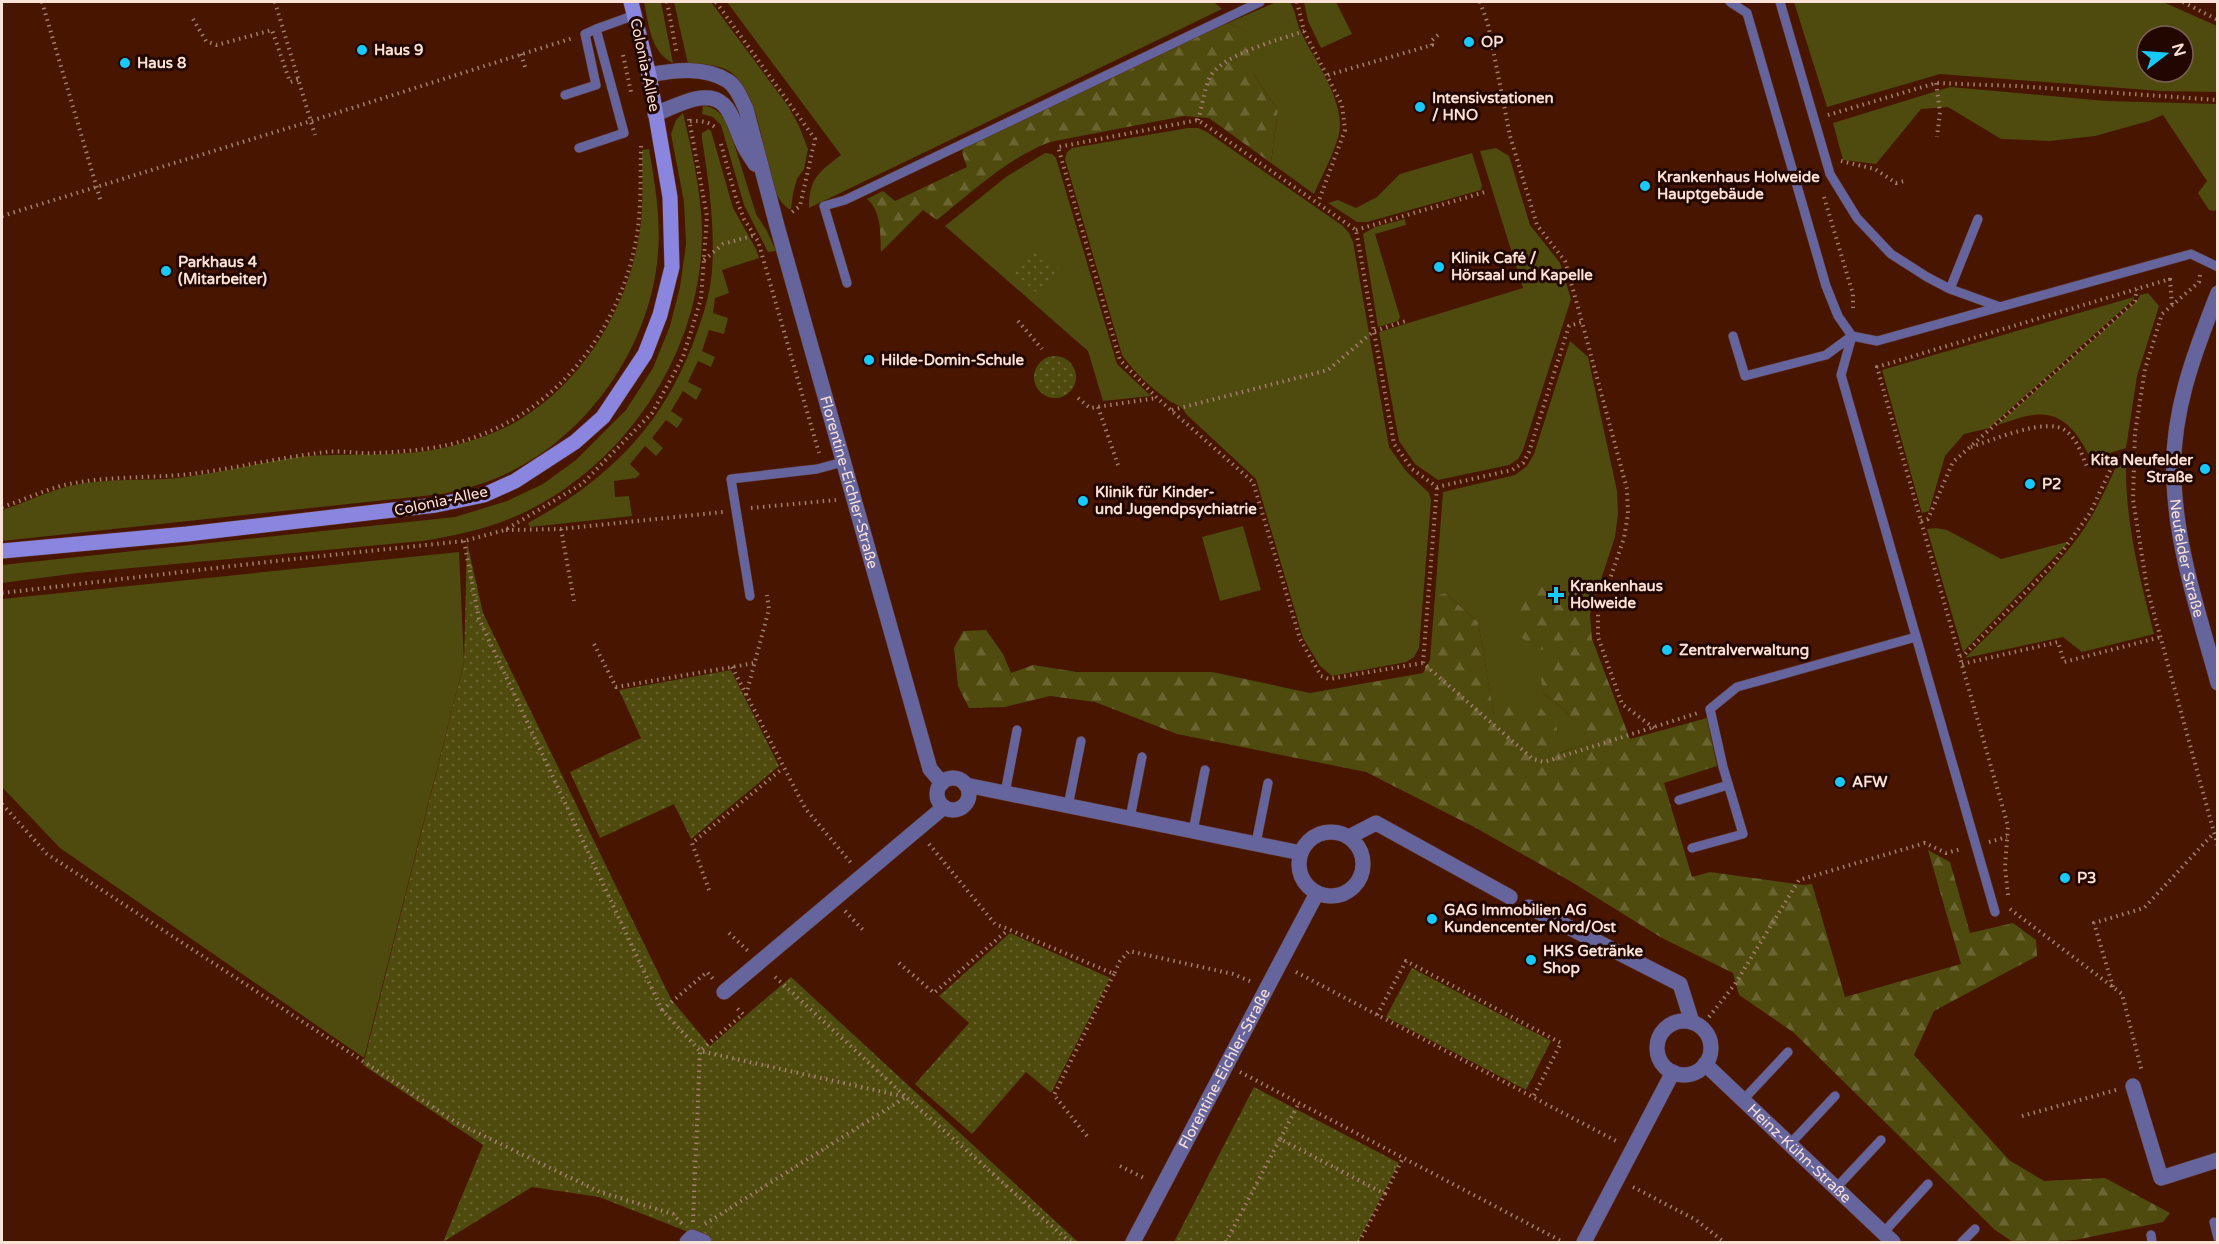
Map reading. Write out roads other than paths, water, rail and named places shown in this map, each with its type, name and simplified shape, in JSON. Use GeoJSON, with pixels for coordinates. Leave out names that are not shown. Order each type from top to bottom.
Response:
{"type":"FeatureCollection","features":[{"type":"Feature","properties":{"kind":"main road","name":"Colonia-Allee"},"geometry":{"type":"LineString","coordinates":[[2,551],[187,534],[436,505],[484,495],[515,481],[574,442],[603,417],[645,354],[660,315],[672,267],[670,198],[649,75],[633,8]]}},
{"type":"Feature","properties":{"kind":"street","name":"Florentine-Eichler-Straße"},"geometry":{"type":"LineString","coordinates":[[649,75],[679,70],[709,73],[729,82],[746,109],[930,769],[942,783],[938,798],[944,807]]}},
{"type":"Feature","properties":{"kind":"street","name":"Florentine-Eichler-Straße"},"geometry":{"type":"LineString","coordinates":[[655,114],[696,99],[712,98],[725,105],[735,119],[742,144],[764,179]]}},
{"type":"Feature","properties":{"kind":"street","name":"Neufelder Straße"},"geometry":{"type":"LineString","coordinates":[[2217,292],[2188,372],[2179,412],[2174,480],[2176,514],[2182,548],[2217,683]]}},
{"type":"Feature","properties":{"kind":"street"},"geometry":{"type":"LineString","coordinates":[[942,783],[946,780],[957,779],[966,785],[1301,852]]}},
{"type":"Feature","properties":{"kind":"street"},"geometry":{"type":"LineString","coordinates":[[724,992],[944,807],[953,810],[963,807],[969,798],[966,785]]}},
{"type":"Feature","properties":{"kind":"street"},"geometry":{"type":"LineString","coordinates":[[1349,837],[1376,823],[1510,897]]}},
{"type":"Feature","properties":{"kind":"street"},"geometry":{"type":"LineString","coordinates":[[1321,833],[1340,833],[1349,837],[1362,854],[1363,865],[1356,885],[1338,896],[1317,893],[1303,880],[1300,871],[1301,852],[1306,844],[1321,833]]}},
{"type":"Feature","properties":{"kind":"street","name":"Florentine-Eichler-Straße"},"geometry":{"type":"LineString","coordinates":[[1133,1242],[1317,893]]}},
{"type":"Feature","properties":{"kind":"street"},"geometry":{"type":"LineString","coordinates":[[1529,907],[1680,984],[1697,1025],[1708,1035],[1711,1045],[1706,1064],[1699,1070],[1690,1074],[1673,1072],[1659,1058],[1659,1038],[1672,1024],[1682,1021],[1697,1025]]}},
{"type":"Feature","properties":{"kind":"street","name":"Heinz-Kühn-Straße"},"geometry":{"type":"LineString","coordinates":[[1706,1064],[1888,1238]]}},
{"type":"Feature","properties":{"kind":"street"},"geometry":{"type":"LineString","coordinates":[[1584,1242],[1673,1072]]}},
{"type":"Feature","properties":{"kind":"street"},"geometry":{"type":"LineString","coordinates":[[2133,1086],[2161,1178],[2217,1160]]}},
{"type":"Feature","properties":{"kind":"lane"},"geometry":{"type":"LineString","coordinates":[[847,283],[824,206],[845,200],[1260,2]]}},
{"type":"Feature","properties":{"kind":"lane"},"geometry":{"type":"LineString","coordinates":[[1730,2],[1747,13],[1826,286],[1838,316],[1852,336],[1877,341],[2191,254],[2217,267]]}},
{"type":"Feature","properties":{"kind":"lane"},"geometry":{"type":"LineString","coordinates":[[1780,2],[1830,174],[1857,218],[1891,254],[1950,289],[2001,307]]}},
{"type":"Feature","properties":{"kind":"lane"},"geometry":{"type":"LineString","coordinates":[[565,95],[596,85],[585,34],[616,23],[633,8]]}},
{"type":"Feature","properties":{"kind":"lane"},"geometry":{"type":"LineString","coordinates":[[579,148],[624,133],[596,29]]}},
{"type":"Feature","properties":{"kind":"lane"},"geometry":{"type":"LineString","coordinates":[[1950,289],[1978,219]]}},
{"type":"Feature","properties":{"kind":"lane"},"geometry":{"type":"LineString","coordinates":[[1733,336],[1745,376],[1826,355],[1852,336]]}},
{"type":"Feature","properties":{"kind":"lane"},"geometry":{"type":"LineString","coordinates":[[1852,336],[1841,375],[1995,912]]}},
{"type":"Feature","properties":{"kind":"lane"},"geometry":{"type":"LineString","coordinates":[[750,596],[731,479],[823,467],[843,462]]}},
{"type":"Feature","properties":{"kind":"lane"},"geometry":{"type":"LineString","coordinates":[[1692,849],[1743,834],[1728,785],[1710,709],[1737,687],[1916,637]]}},
{"type":"Feature","properties":{"kind":"lane"},"geometry":{"type":"LineString","coordinates":[[1005,793],[1017,730]]}},
{"type":"Feature","properties":{"kind":"lane"},"geometry":{"type":"LineString","coordinates":[[1068,806],[1081,741]]}},
{"type":"Feature","properties":{"kind":"lane"},"geometry":{"type":"LineString","coordinates":[[1130,818],[1142,757]]}},
{"type":"Feature","properties":{"kind":"lane"},"geometry":{"type":"LineString","coordinates":[[1193,831],[1205,770]]}},
{"type":"Feature","properties":{"kind":"lane"},"geometry":{"type":"LineString","coordinates":[[1256,843],[1268,783]]}},
{"type":"Feature","properties":{"kind":"lane"},"geometry":{"type":"LineString","coordinates":[[1678,800],[1728,785]]}},
{"type":"Feature","properties":{"kind":"lane"},"geometry":{"type":"LineString","coordinates":[[1510,897],[1529,907]]}},
{"type":"Feature","properties":{"kind":"lane"},"geometry":{"type":"LineString","coordinates":[[1743,1100],[1788,1052]]}},
{"type":"Feature","properties":{"kind":"lane"},"geometry":{"type":"LineString","coordinates":[[1790,1144],[1835,1096]]}},
{"type":"Feature","properties":{"kind":"lane"},"geometry":{"type":"LineString","coordinates":[[1836,1188],[1881,1140]]}},
{"type":"Feature","properties":{"kind":"lane"},"geometry":{"type":"LineString","coordinates":[[1888,1238],[1928,1184]]}},
{"type":"Feature","properties":{"kind":"lane"},"geometry":{"type":"LineString","coordinates":[[2214,1222],[2217,1238]]}},
{"type":"Feature","properties":{"kind":"lane"},"geometry":{"type":"LineString","coordinates":[[1962,1242],[1975,1228]]}},
{"type":"Feature","properties":{"kind":"place","name":"OP"},"geometry":{"type":"Point","coordinates":[1469,42]}},
{"type":"Feature","properties":{"kind":"place","name":"Haus 9"},"geometry":{"type":"Point","coordinates":[362,50]}},
{"type":"Feature","properties":{"kind":"place","name":"Haus 8"},"geometry":{"type":"Point","coordinates":[125,63]}},
{"type":"Feature","properties":{"kind":"place","name":"Intensivstationen / HNO"},"geometry":{"type":"Point","coordinates":[1420,107]}},
{"type":"Feature","properties":{"kind":"place","name":"Krankenhaus Holweide Hauptgebäude"},"geometry":{"type":"Point","coordinates":[1645,186]}},
{"type":"Feature","properties":{"kind":"place","name":"Klinik Café / Hörsaal und Kapelle"},"geometry":{"type":"Point","coordinates":[1439,267]}},
{"type":"Feature","properties":{"kind":"place","name":"Parkhaus 4 (Mitarbeiter)"},"geometry":{"type":"Point","coordinates":[166,271]}},
{"type":"Feature","properties":{"kind":"place","name":"Hilde-Domin-Schule"},"geometry":{"type":"Point","coordinates":[869,360]}},
{"type":"Feature","properties":{"kind":"place","name":"Kita Neufelder Straße"},"geometry":{"type":"Point","coordinates":[2205,469]}},
{"type":"Feature","properties":{"kind":"place","name":"P2"},"geometry":{"type":"Point","coordinates":[2030,484]}},
{"type":"Feature","properties":{"kind":"place","name":"Klinik für Kinder- und Jugendpsychiatrie"},"geometry":{"type":"Point","coordinates":[1083,501]}},
{"type":"Feature","properties":{"kind":"place","name":"Krankenhaus Holweide"},"geometry":{"type":"Point","coordinates":[1556,595]}},
{"type":"Feature","properties":{"kind":"place","name":"Zentralverwaltung"},"geometry":{"type":"Point","coordinates":[1667,650]}},
{"type":"Feature","properties":{"kind":"place","name":"AFW"},"geometry":{"type":"Point","coordinates":[1840,782]}},
{"type":"Feature","properties":{"kind":"place","name":"P3"},"geometry":{"type":"Point","coordinates":[2065,878]}},
{"type":"Feature","properties":{"kind":"place","name":"GAG Immobilien AG Kundencenter Nord/Ost"},"geometry":{"type":"Point","coordinates":[1432,919]}},
{"type":"Feature","properties":{"kind":"place","name":"HKS Getränke Shop"},"geometry":{"type":"Point","coordinates":[1531,960]}}]}
